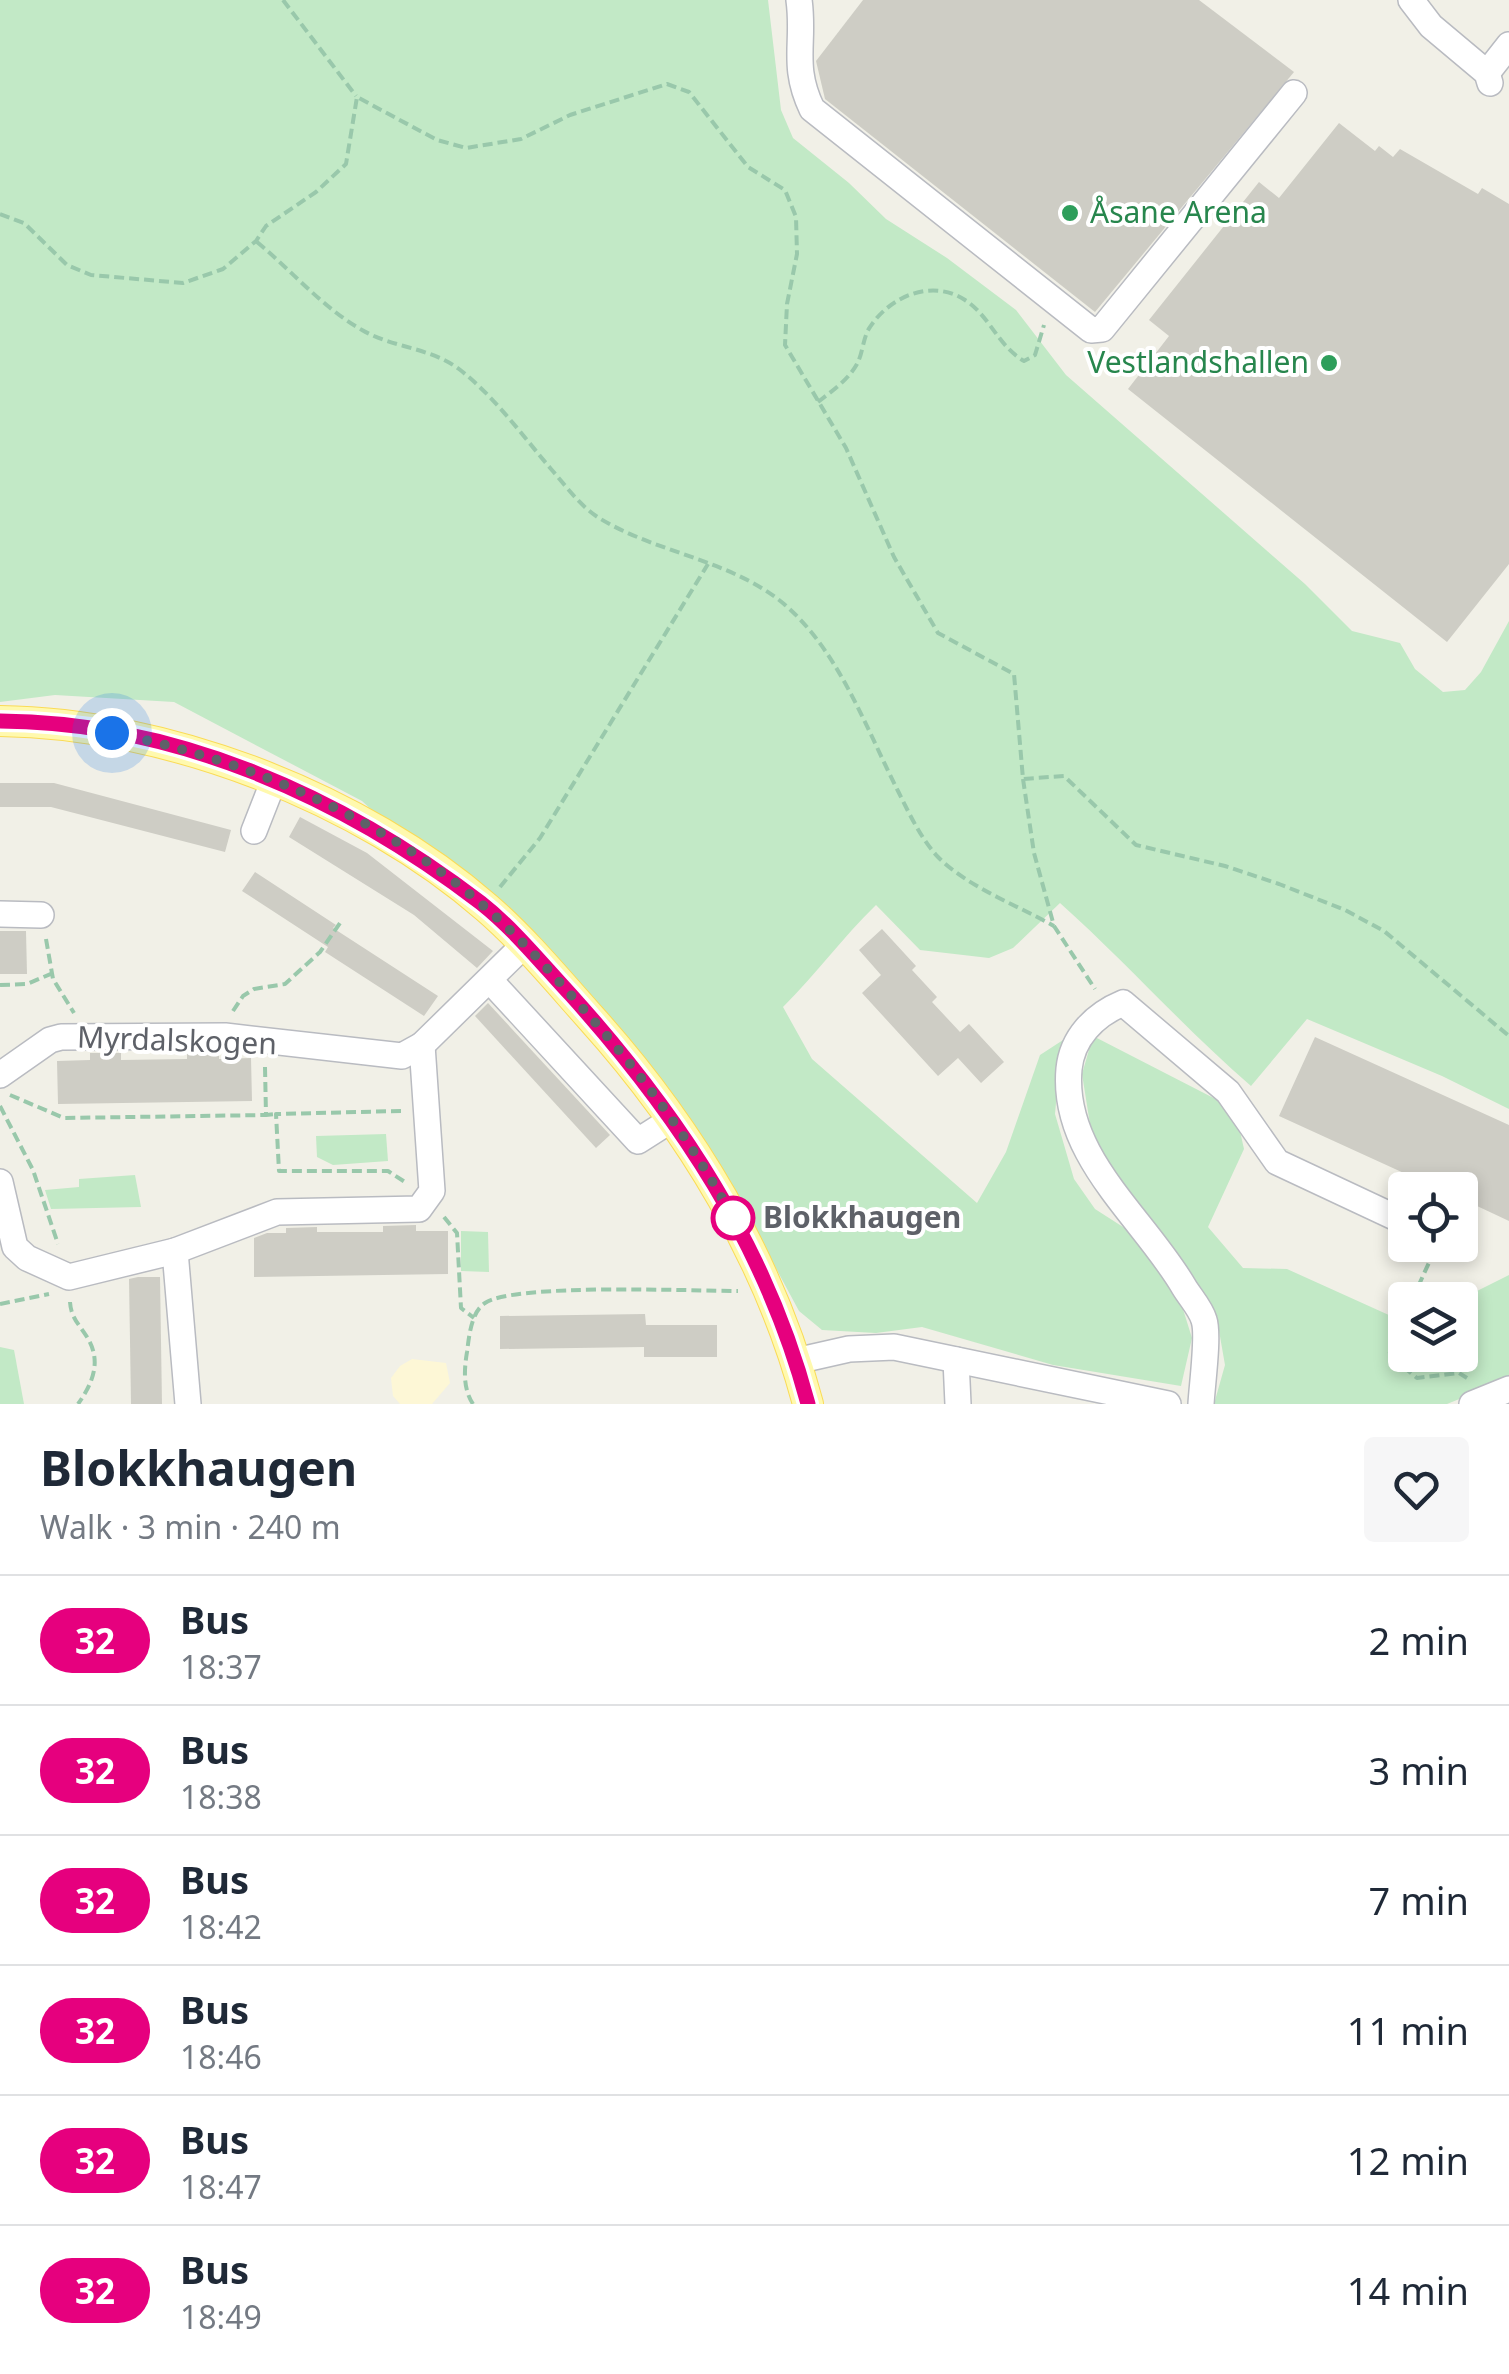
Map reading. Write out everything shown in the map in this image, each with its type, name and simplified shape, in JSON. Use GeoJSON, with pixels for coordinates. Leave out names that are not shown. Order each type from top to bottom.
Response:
{"type":"FeatureCollection","features":[{"type":"Feature","properties":{"kind":"main road"},"geometry":{"type":"LineString","coordinates":[[0,721],[79,727],[146,740],[198,753],[274,780],[316,798],[398,844],[484,906],[524,944],[630,1061],[712,1178],[752,1254],[796,1361],[808,1404]]}},
{"type":"Feature","properties":{"kind":"street"},"geometry":{"type":"LineString","coordinates":[[799,0],[798,56],[802,88],[812,109],[1091,330],[1102,329],[1294,93]]}},
{"type":"Feature","properties":{"kind":"street"},"geometry":{"type":"LineString","coordinates":[[1412,0],[1431,26],[1488,78],[1509,45]]}},
{"type":"Feature","properties":{"kind":"street"},"geometry":{"type":"LineString","coordinates":[[254,831],[274,780]]}},
{"type":"Feature","properties":{"kind":"street"},"geometry":{"type":"LineString","coordinates":[[0,914],[41,914]]}},
{"type":"Feature","properties":{"kind":"street"},"geometry":{"type":"LineString","coordinates":[[0,1182],[15,1246],[27,1258],[69,1277],[175,1251],[276,1212],[419,1210],[432,1192],[422,1045],[462,986],[524,944]]}},
{"type":"Feature","properties":{"kind":"street"},"geometry":{"type":"LineString","coordinates":[[496,988],[638,1141],[672,1120]]}},
{"type":"Feature","properties":{"kind":"street"},"geometry":{"type":"LineString","coordinates":[[1201,1404],[1205,1321],[1165,1254],[1097,1170],[1070,1110],[1073,1044],[1109,1009],[1124,1003],[1228,1092],[1277,1162],[1388,1214]]}},
{"type":"Feature","properties":{"kind":"street","name":"Myrdalskogen"},"geometry":{"type":"LineString","coordinates":[[0,1075],[50,1040],[84,1037],[225,1036],[402,1056],[422,1045]]}},
{"type":"Feature","properties":{"kind":"street"},"geometry":{"type":"LineString","coordinates":[[175,1251],[188,1404]]}},
{"type":"Feature","properties":{"kind":"street"},"geometry":{"type":"LineString","coordinates":[[796,1361],[849,1349],[894,1347],[1168,1404]]}},
{"type":"Feature","properties":{"kind":"street"},"geometry":{"type":"LineString","coordinates":[[956,1360],[958,1404]]}},
{"type":"Feature","properties":{"kind":"path"},"geometry":{"type":"LineString","coordinates":[[282,0],[357,97],[438,140],[466,148],[521,139],[570,115],[667,84],[689,92],[748,167],[785,190],[796,217],[797,254],[787,304],[785,346],[846,448],[894,557],[938,633],[1014,674],[1034,853],[1054,926],[1109,1009]]}},
{"type":"Feature","properties":{"kind":"path"},"geometry":{"type":"LineString","coordinates":[[0,214],[24,223],[66,265],[91,275],[184,283],[223,269],[256,241],[266,226],[316,192],[346,164],[357,97]]}},
{"type":"Feature","properties":{"kind":"path"},"geometry":{"type":"LineString","coordinates":[[256,241],[332,311],[362,330],[390,344],[433,353],[457,368],[487,393],[572,494],[600,518],[708,564],[782,602],[832,661],[916,828],[938,857],[966,878],[1054,926]]}},
{"type":"Feature","properties":{"kind":"path"},"geometry":{"type":"LineString","coordinates":[[817,403],[841,384],[856,364],[870,327],[898,301],[922,290],[941,289],[966,300],[983,316],[1006,351],[1024,362],[1035,355],[1043,326]]}},
{"type":"Feature","properties":{"kind":"path"},"geometry":{"type":"LineString","coordinates":[[484,906],[540,838],[708,564]]}},
{"type":"Feature","properties":{"kind":"path"},"geometry":{"type":"LineString","coordinates":[[1023,780],[1064,776],[1136,845],[1225,866],[1346,910],[1384,931],[1509,1036]]}},
{"type":"Feature","properties":{"kind":"path"},"geometry":{"type":"LineString","coordinates":[[41,914],[52,973],[81,1023],[84,1037]]}},
{"type":"Feature","properties":{"kind":"path"},"geometry":{"type":"LineString","coordinates":[[244,996],[261,986],[285,984],[320,952],[340,923]]}},
{"type":"Feature","properties":{"kind":"path"},"geometry":{"type":"LineString","coordinates":[[0,985],[27,984],[52,973]]}},
{"type":"Feature","properties":{"kind":"path"},"geometry":{"type":"LineString","coordinates":[[266,1042],[266,1115]]}},
{"type":"Feature","properties":{"kind":"path"},"geometry":{"type":"LineString","coordinates":[[0,1092],[64,1118],[426,1110]]}},
{"type":"Feature","properties":{"kind":"path"},"geometry":{"type":"LineString","coordinates":[[0,1106],[33,1170],[69,1277],[70,1310],[95,1354],[94,1379],[78,1404]]}},
{"type":"Feature","properties":{"kind":"path"},"geometry":{"type":"LineString","coordinates":[[276,1114],[279,1171],[388,1171],[428,1197],[457,1233],[461,1308],[474,1318]]}},
{"type":"Feature","properties":{"kind":"path"},"geometry":{"type":"LineString","coordinates":[[0,1304],[53,1292],[69,1277]]}},
{"type":"Feature","properties":{"kind":"path"},"geometry":{"type":"LineString","coordinates":[[473,1404],[466,1392],[465,1359],[474,1318],[484,1304],[522,1292],[753,1291]]}},
{"type":"Feature","properties":{"kind":"path"},"geometry":{"type":"LineString","coordinates":[[1409,1372],[1417,1378],[1458,1373],[1491,1396]]}},
{"type":"Feature","properties":{"kind":"green space"},"geometry":{"type":"Polygon","coordinates":[[[0,0],[768,0],[781,110],[793,138],[886,219],[947,258],[1016,310],[1066,375],[1305,584],[1352,631],[1400,643],[1415,669],[1443,692],[1465,690],[1481,672],[1509,621],[1509,1109],[1307,1019],[1251,1086],[1060,903],[1013,948],[989,958],[920,950],[876,905],[783,1007],[812,1059],[977,1203],[1006,1152],[1040,1055],[1080,1029],[1060,1058],[1055,1114],[1074,1179],[1095,1209],[1134,1234],[1177,1290],[1192,1338],[1181,1386],[1053,1365],[922,1327],[876,1333],[822,1330],[799,1311],[743,1207],[507,936],[362,801],[174,702],[55,695],[0,702],[0,0]]]}},
{"type":"Feature","properties":{"kind":"green space"},"geometry":{"type":"Polygon","coordinates":[[[1093,1036],[1235,1109],[1244,1149],[1208,1227],[1243,1268],[1287,1269],[1388,1315],[1388,1372],[1478,1372],[1478,1290],[1509,1275],[1509,1379],[1447,1404],[1214,1404],[1225,1365],[1218,1325],[1093,1143],[1082,1074],[1093,1036]]]}},
{"type":"Feature","properties":{"kind":"green space"},"geometry":{"type":"Polygon","coordinates":[[[386,1134],[388,1161],[333,1165],[317,1157],[316,1136],[386,1134]]]}},
{"type":"Feature","properties":{"kind":"green space"},"geometry":{"type":"Polygon","coordinates":[[[135,1175],[141,1207],[51,1209],[45,1190],[79,1187],[79,1179],[135,1175]]]}},
{"type":"Feature","properties":{"kind":"green space"},"geometry":{"type":"Polygon","coordinates":[[[461,1231],[488,1232],[489,1272],[461,1271],[461,1231]]]}},
{"type":"Feature","properties":{"kind":"green space"},"geometry":{"type":"Polygon","coordinates":[[[0,1347],[14,1350],[24,1404],[0,1404],[0,1347]]]}},
{"type":"Feature","properties":{"kind":"sand"},"geometry":{"type":"Polygon","coordinates":[[[412,1359],[446,1363],[450,1383],[432,1404],[400,1404],[393,1396],[391,1378],[412,1359]]]}},
{"type":"Feature","properties":{"kind":"building","name":"Åsane Arena"},"geometry":{"type":"Polygon","coordinates":[[[863,0],[1199,0],[1294,72],[1095,312],[825,99],[816,61],[863,0]]]}},
{"type":"Feature","properties":{"kind":"building","name":"Vestlandshallen"},"geometry":{"type":"Polygon","coordinates":[[[1339,123],[1375,151],[1379,146],[1393,157],[1400,149],[1478,194],[1482,188],[1509,204],[1509,564],[1447,642],[1128,389],[1169,336],[1149,320],[1259,182],[1279,198],[1339,123]]]}},
{"type":"Feature","properties":{"kind":"building"},"geometry":{"type":"Polygon","coordinates":[[[0,783],[54,783],[231,830],[225,852],[51,807],[0,807],[0,783]]]}},
{"type":"Feature","properties":{"kind":"building"},"geometry":{"type":"Polygon","coordinates":[[[300,817],[367,853],[493,951],[477,968],[414,915],[289,837],[300,817]]]}},
{"type":"Feature","properties":{"kind":"building"},"geometry":{"type":"Polygon","coordinates":[[[255,872],[438,996],[424,1016],[325,952],[328,947],[242,891],[255,872]]]}},
{"type":"Feature","properties":{"kind":"building"},"geometry":{"type":"Polygon","coordinates":[[[882,929],[916,966],[912,970],[937,997],[932,1002],[960,1032],[969,1024],[1004,1062],[981,1083],[958,1058],[938,1076],[862,993],[881,975],[859,950],[882,929]]]}},
{"type":"Feature","properties":{"kind":"building"},"geometry":{"type":"Polygon","coordinates":[[[0,931],[26,931],[27,974],[0,974],[0,931]]]}},
{"type":"Feature","properties":{"kind":"building"},"geometry":{"type":"Polygon","coordinates":[[[488,1003],[610,1135],[596,1148],[475,1016],[488,1003]]]}},
{"type":"Feature","properties":{"kind":"building"},"geometry":{"type":"Polygon","coordinates":[[[1315,1037],[1509,1125],[1509,1221],[1478,1206],[1478,1172],[1402,1172],[1279,1116],[1315,1037]]]}},
{"type":"Feature","properties":{"kind":"building"},"geometry":{"type":"Polygon","coordinates":[[[90,1053],[121,1053],[121,1060],[187,1059],[187,1053],[219,1053],[219,1059],[251,1058],[252,1101],[58,1104],[57,1061],[90,1060],[90,1053]]]}},
{"type":"Feature","properties":{"kind":"building"},"geometry":{"type":"Polygon","coordinates":[[[416,1225],[416,1231],[448,1231],[448,1274],[254,1277],[254,1238],[267,1233],[317,1227],[317,1232],[383,1232],[383,1226],[416,1225]]]}},
{"type":"Feature","properties":{"kind":"building"},"geometry":{"type":"Polygon","coordinates":[[[160,1277],[162,1404],[131,1404],[129,1279],[160,1277]]]}},
{"type":"Feature","properties":{"kind":"building"},"geometry":{"type":"Polygon","coordinates":[[[645,1314],[646,1325],[717,1325],[717,1357],[644,1357],[644,1347],[500,1349],[500,1316],[645,1314]]]}},
{"type":"Feature","properties":{"kind":"bus line","name":"32"},"geometry":{"type":"LineString","coordinates":[[0,721],[79,727],[146,740],[198,753],[274,780],[316,798],[398,844],[484,906],[524,944],[630,1061],[712,1178],[752,1254],[796,1361],[808,1404]]}},
{"type":"Feature","properties":{"kind":"place","name":"Åsane Arena"},"geometry":{"type":"Point","coordinates":[1070,213]}},
{"type":"Feature","properties":{"kind":"place","name":"Vestlandshallen"},"geometry":{"type":"Point","coordinates":[1329,363]}},
{"type":"Feature","properties":{"kind":"place","name":"Blokkhaugen"},"geometry":{"type":"Point","coordinates":[733,1218]}},
{"type":"Feature","properties":{"kind":"route"},"geometry":{"type":"LineString","coordinates":[[112,733],[198,753],[316,798],[398,844],[484,906],[524,944],[630,1061],[712,1178],[738,1228],[733,1218]]}}]}
